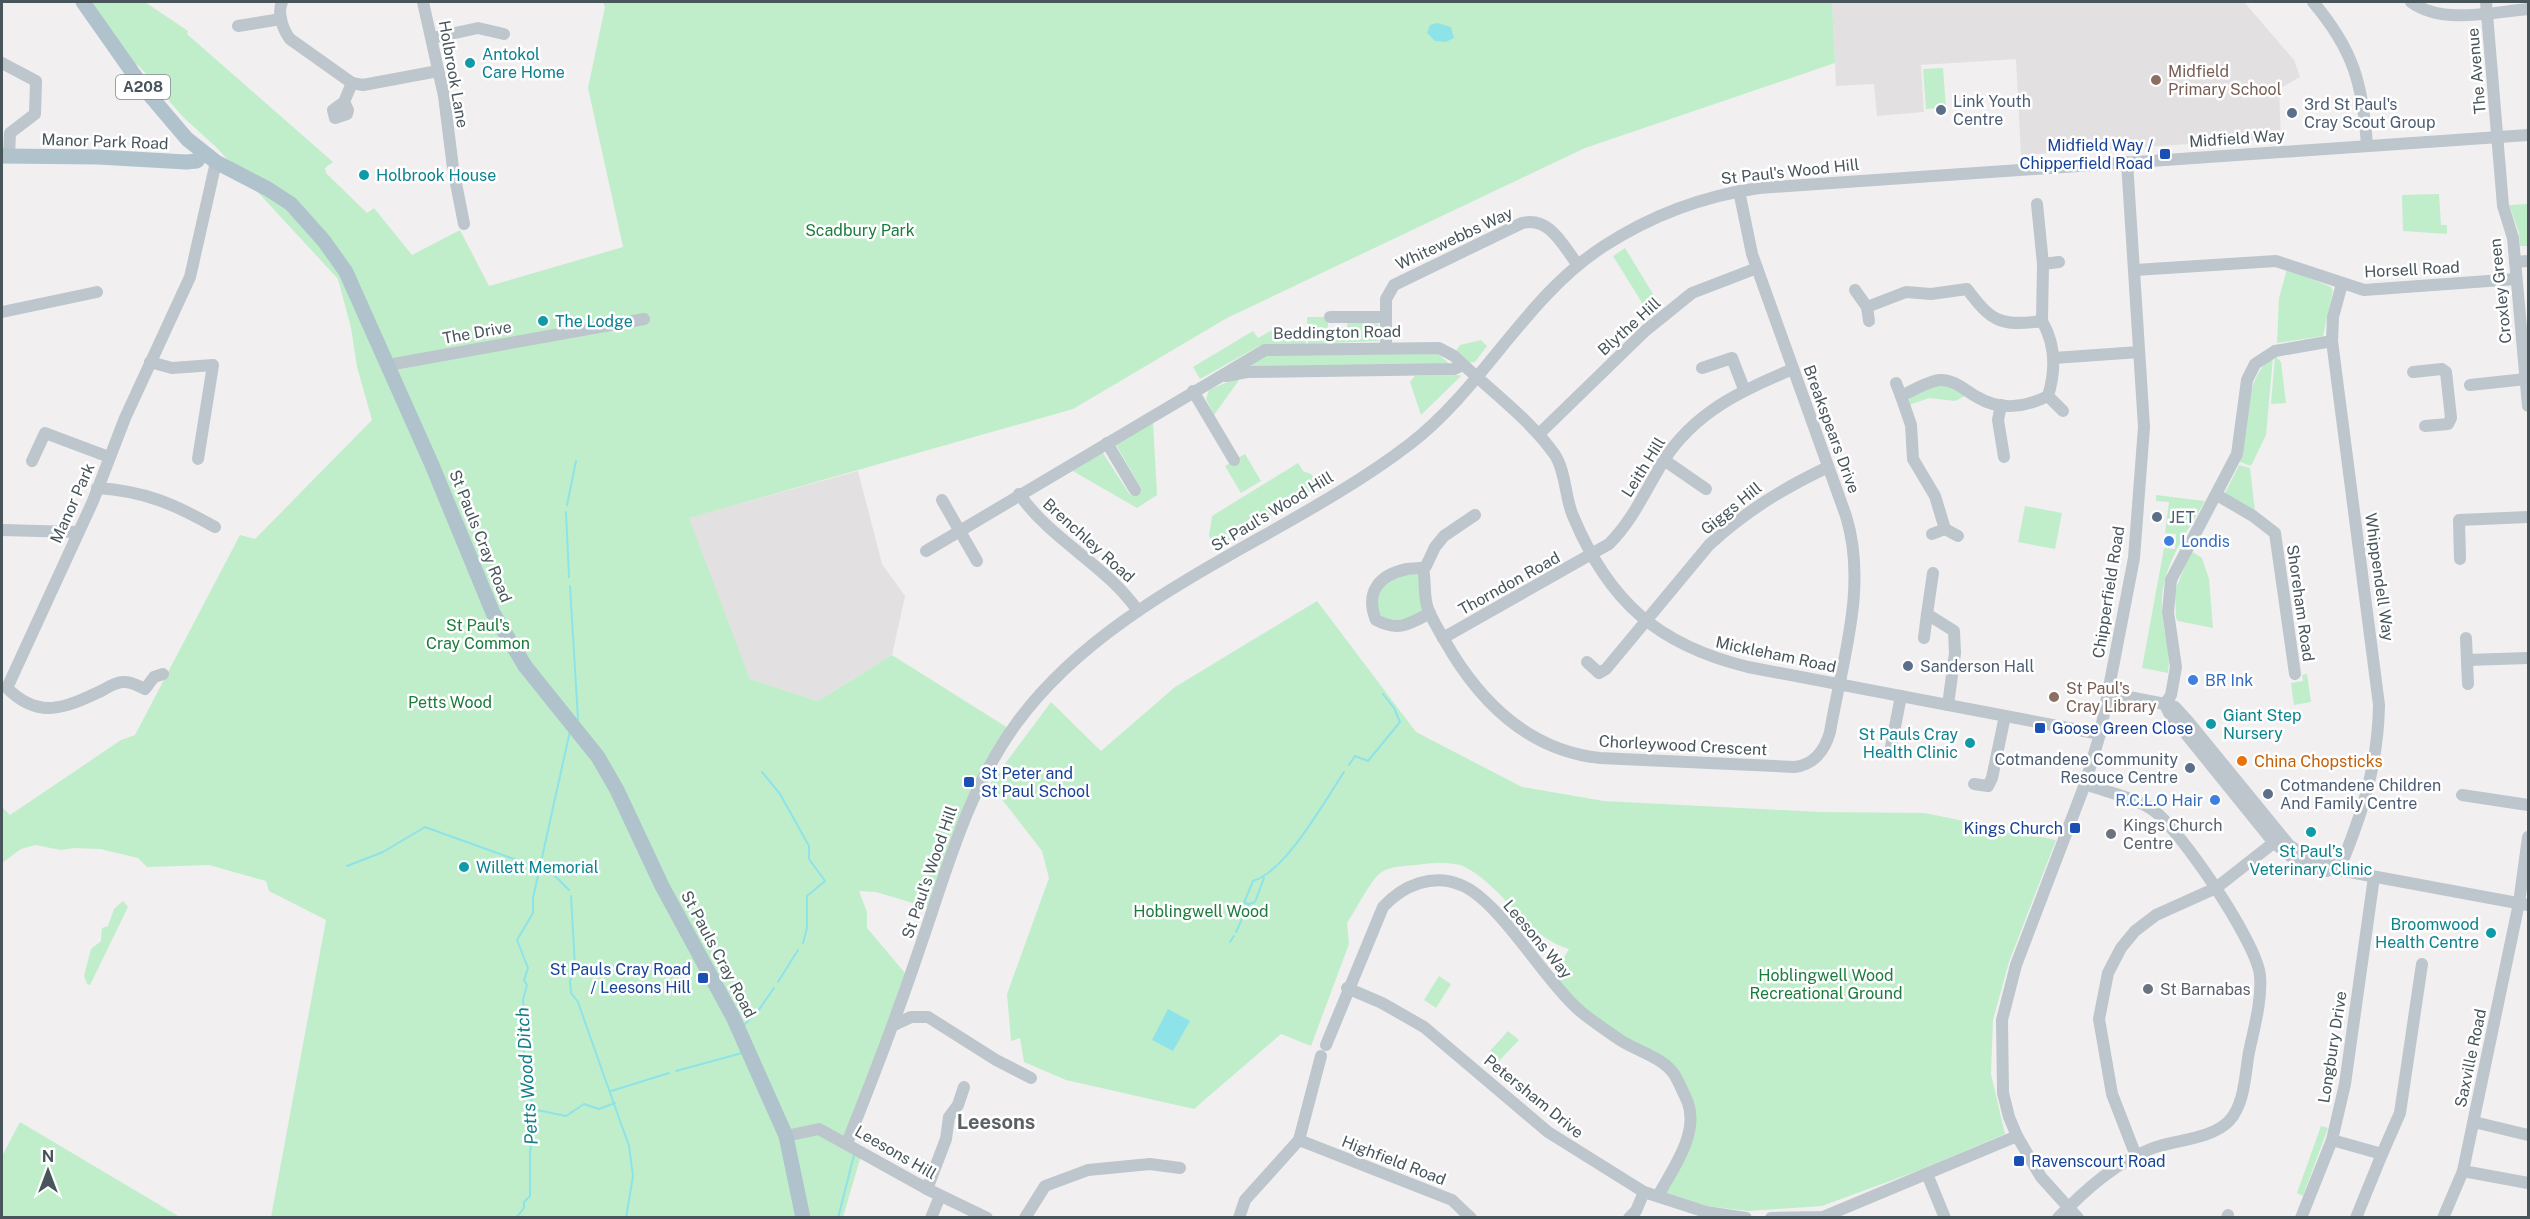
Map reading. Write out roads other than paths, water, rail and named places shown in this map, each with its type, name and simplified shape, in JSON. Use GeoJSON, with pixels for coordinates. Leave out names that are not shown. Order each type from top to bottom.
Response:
{"type":"FeatureCollection","features":[{"type":"Feature","properties":{"kind":"main road","name":"St Pauls Cray Road"},"geometry":{"type":"LineString","coordinates":[[83,2],[142,86],[187,139],[216,162],[268,189],[291,204],[312,226],[346,272],[493,613],[525,666],[598,757],[617,790],[662,886],[733,1017],[786,1136]]}},
{"type":"Feature","properties":{"kind":"main road","name":"Manor Park Road"},"geometry":{"type":"LineString","coordinates":[[5,156],[98,157],[186,162],[197,161],[202,153]]}},
{"type":"Feature","properties":{"kind":"main road","name":"A208"},"geometry":{"type":"LineString","coordinates":[[786,1136],[802,1218]]}},
{"type":"Feature","properties":{"kind":"street"},"geometry":{"type":"LineString","coordinates":[[282,2],[281,19],[290,39],[352,83],[375,84],[438,70]]}},
{"type":"Feature","properties":{"kind":"street","name":"Holbrook Lane"},"geometry":{"type":"LineString","coordinates":[[423,2],[438,70],[464,224]]}},
{"type":"Feature","properties":{"kind":"street"},"geometry":{"type":"LineString","coordinates":[[2313,2],[2334,27],[2356,70],[2362,94],[2367,146]]}},
{"type":"Feature","properties":{"kind":"street"},"geometry":{"type":"LineString","coordinates":[[2411,2],[2420,8],[2438,14],[2487,7],[2529,9]]}},
{"type":"Feature","properties":{"kind":"street","name":"The Avenue"},"geometry":{"type":"LineString","coordinates":[[2487,7],[2498,137]]}},
{"type":"Feature","properties":{"kind":"street"},"geometry":{"type":"LineString","coordinates":[[238,26],[281,19]]}},
{"type":"Feature","properties":{"kind":"street"},"geometry":{"type":"LineString","coordinates":[[432,38],[477,28],[504,34]]}},
{"type":"Feature","properties":{"kind":"street"},"geometry":{"type":"LineString","coordinates":[[2,63],[36,81],[35,114],[9,133],[5,156]]}},
{"type":"Feature","properties":{"kind":"street"},"geometry":{"type":"LineString","coordinates":[[344,102],[352,83]]}},
{"type":"Feature","properties":{"kind":"street","name":"Midfield Way"},"geometry":{"type":"LineString","coordinates":[[1947,174],[2529,135]]}},
{"type":"Feature","properties":{"kind":"street","name":"Croxley Green"},"geometry":{"type":"LineString","coordinates":[[2498,137],[2503,212],[2513,238],[2529,406]]}},
{"type":"Feature","properties":{"kind":"street","name":"Manor Park"},"geometry":{"type":"LineString","coordinates":[[163,674],[154,677],[145,690],[134,684],[121,682],[62,707],[44,708],[30,704],[18,699],[4,687],[97,488],[150,362],[190,277],[216,162]]}},
{"type":"Feature","properties":{"kind":"street","name":"Chipperfield Road"},"geometry":{"type":"LineString","coordinates":[[2078,1218],[2041,1177],[2017,1136],[2003,1093],[2002,1020],[2016,965],[2085,784],[2100,734],[2134,558],[2144,427],[2127,162]]}},
{"type":"Feature","properties":{"kind":"street","name":"St Paul's Wood Hill"},"geometry":{"type":"LineString","coordinates":[[847,1143],[894,1025],[959,830],[984,774],[1000,747],[1035,699],[1092,645],[1138,611],[1371,471],[1412,442],[1476,379],[1536,306],[1578,265],[1620,236],[1658,216],[1707,198],[1738,191],[1947,174]]}},
{"type":"Feature","properties":{"kind":"street","name":"Breakspears Drive"},"geometry":{"type":"LineString","coordinates":[[1738,191],[1745,229],[1757,268],[1849,527],[1855,569],[1854,599],[1838,684]]}},
{"type":"Feature","properties":{"kind":"street"},"geometry":{"type":"LineString","coordinates":[[1901,396],[1940,380],[1961,386],[1979,399],[2001,405],[2030,406],[2048,396],[2053,380],[2054,358],[2049,333],[2042,321],[2043,264],[2037,204]]}},
{"type":"Feature","properties":{"kind":"street","name":"Whitewebbs Way"},"geometry":{"type":"LineString","coordinates":[[1386,348],[1387,295],[1398,282],[1526,222],[1547,225],[1578,265]]}},
{"type":"Feature","properties":{"kind":"street","name":"Horsell Road"},"geometry":{"type":"LineString","coordinates":[[2135,270],[2276,261],[2288,263],[2342,285],[2376,290],[2516,279]]}},
{"type":"Feature","properties":{"kind":"street"},"geometry":{"type":"LineString","coordinates":[[2515,262],[2529,261]]}},
{"type":"Feature","properties":{"kind":"street"},"geometry":{"type":"LineString","coordinates":[[2043,264],[2059,262]]}},
{"type":"Feature","properties":{"kind":"street","name":"Blythe Hill"},"geometry":{"type":"LineString","coordinates":[[1539,434],[1645,331],[1692,293],[1757,268]]}},
{"type":"Feature","properties":{"kind":"street","name":"Whippendell Way"},"geometry":{"type":"LineString","coordinates":[[2339,870],[2361,819],[2371,780],[2377,744],[2379,705],[2332,341],[2332,317],[2342,285]]}},
{"type":"Feature","properties":{"kind":"street"},"geometry":{"type":"LineString","coordinates":[[1867,308],[1906,292],[1931,294],[1967,289],[1987,315],[2018,324],[2042,321]]}},
{"type":"Feature","properties":{"kind":"street"},"geometry":{"type":"LineString","coordinates":[[1855,290],[1867,308],[1869,321]]}},
{"type":"Feature","properties":{"kind":"street"},"geometry":{"type":"LineString","coordinates":[[2,312],[97,292]]}},
{"type":"Feature","properties":{"kind":"street"},"geometry":{"type":"LineString","coordinates":[[1330,317],[1385,316]]}},
{"type":"Feature","properties":{"kind":"street","name":"The Drive"},"geometry":{"type":"LineString","coordinates":[[388,365],[644,319]]}},
{"type":"Feature","properties":{"kind":"street"},"geometry":{"type":"LineString","coordinates":[[2165,704],[2171,695],[2176,667],[2168,612],[2170,580],[2237,454],[2247,380],[2254,364],[2275,351],[2332,341]]}},
{"type":"Feature","properties":{"kind":"street","name":"Beddington Road"},"geometry":{"type":"LineString","coordinates":[[926,551],[1265,350],[1439,348],[1449,352],[1476,379]]}},
{"type":"Feature","properties":{"kind":"street"},"geometry":{"type":"LineString","coordinates":[[2054,358],[2139,352]]}},
{"type":"Feature","properties":{"kind":"street"},"geometry":{"type":"LineString","coordinates":[[1702,368],[1732,358],[1744,389]]}},
{"type":"Feature","properties":{"kind":"street"},"geometry":{"type":"LineString","coordinates":[[150,362],[172,368],[213,365],[198,459]]}},
{"type":"Feature","properties":{"kind":"street","name":"Beddington Road"},"geometry":{"type":"LineString","coordinates":[[1213,379],[1247,372],[1454,369],[1463,365]]}},
{"type":"Feature","properties":{"kind":"street","name":"Leith Hill"},"geometry":{"type":"LineString","coordinates":[[1591,556],[1609,544],[1627,526],[1664,460],[1696,422],[1744,389],[1793,369]]}},
{"type":"Feature","properties":{"kind":"street"},"geometry":{"type":"LineString","coordinates":[[2413,372],[2442,369],[2459,386]]}},
{"type":"Feature","properties":{"kind":"street","name":"Mickleham Road"},"geometry":{"type":"LineString","coordinates":[[1476,379],[1539,434],[1557,458],[1572,513],[1591,556],[1622,599],[1646,622],[1691,650],[1711,658],[2100,734]]}},
{"type":"Feature","properties":{"kind":"street"},"geometry":{"type":"LineString","coordinates":[[2459,386],[2526,379]]}},
{"type":"Feature","properties":{"kind":"street"},"geometry":{"type":"LineString","coordinates":[[1896,383],[1911,425],[1913,459],[1935,496],[1945,529],[1958,536]]}},
{"type":"Feature","properties":{"kind":"street"},"geometry":{"type":"LineString","coordinates":[[2426,426],[2448,424],[2459,386]]}},
{"type":"Feature","properties":{"kind":"street"},"geometry":{"type":"LineString","coordinates":[[1193,391],[1234,460]]}},
{"type":"Feature","properties":{"kind":"street"},"geometry":{"type":"LineString","coordinates":[[2048,396],[2063,411]]}},
{"type":"Feature","properties":{"kind":"street"},"geometry":{"type":"LineString","coordinates":[[2001,405],[1998,420],[2004,457]]}},
{"type":"Feature","properties":{"kind":"street"},"geometry":{"type":"LineString","coordinates":[[32,461],[45,433],[109,457]]}},
{"type":"Feature","properties":{"kind":"street"},"geometry":{"type":"LineString","coordinates":[[1107,443],[1135,490]]}},
{"type":"Feature","properties":{"kind":"street"},"geometry":{"type":"LineString","coordinates":[[1664,460],[1706,489]]}},
{"type":"Feature","properties":{"kind":"street","name":"Giggs Hill"},"geometry":{"type":"LineString","coordinates":[[1587,662],[1599,673],[1606,669],[1709,545],[1740,517],[1782,488],[1828,467]]}},
{"type":"Feature","properties":{"kind":"street"},"geometry":{"type":"LineString","coordinates":[[97,488],[128,490],[160,498],[215,526]]}},
{"type":"Feature","properties":{"kind":"street","name":"Brenchley Road"},"geometry":{"type":"LineString","coordinates":[[1019,494],[1049,531],[1115,581],[1138,611]]}},
{"type":"Feature","properties":{"kind":"street","name":"Shoreham Road"},"geometry":{"type":"LineString","coordinates":[[2217,495],[2253,516],[2275,533],[2295,674]]}},
{"type":"Feature","properties":{"kind":"street"},"geometry":{"type":"LineString","coordinates":[[942,500],[977,561]]}},
{"type":"Feature","properties":{"kind":"street"},"geometry":{"type":"LineString","coordinates":[[1423,568],[1404,570],[1381,580],[1372,592],[1370,601],[1376,620],[1390,628],[1406,625],[1430,613],[1425,596],[1423,568],[1444,536],[1474,515]]}},
{"type":"Feature","properties":{"kind":"street"},"geometry":{"type":"LineString","coordinates":[[2460,559],[2459,520],[2529,517]]}},
{"type":"Feature","properties":{"kind":"street"},"geometry":{"type":"LineString","coordinates":[[1932,534],[1945,529]]}},
{"type":"Feature","properties":{"kind":"street"},"geometry":{"type":"LineString","coordinates":[[2,530],[77,532]]}},
{"type":"Feature","properties":{"kind":"street","name":"Thorndon Road"},"geometry":{"type":"LineString","coordinates":[[1443,638],[1591,556]]}},
{"type":"Feature","properties":{"kind":"street"},"geometry":{"type":"LineString","coordinates":[[1924,638],[1933,573]]}},
{"type":"Feature","properties":{"kind":"street","name":"Chorleywood Crescent"},"geometry":{"type":"LineString","coordinates":[[1430,613],[1443,638],[1477,690],[1512,723],[1555,746],[1600,758],[1800,766],[1814,759],[1826,743],[1838,684]]}},
{"type":"Feature","properties":{"kind":"street"},"geometry":{"type":"LineString","coordinates":[[1927,614],[1954,631],[1955,653],[1948,705]]}},
{"type":"Feature","properties":{"kind":"street"},"geometry":{"type":"LineString","coordinates":[[2466,638],[2468,684]]}},
{"type":"Feature","properties":{"kind":"street"},"geometry":{"type":"LineString","coordinates":[[2467,660],[2529,658]]}},
{"type":"Feature","properties":{"kind":"street"},"geometry":{"type":"LineString","coordinates":[[2108,693],[2165,704]]}},
{"type":"Feature","properties":{"kind":"street"},"geometry":{"type":"LineString","coordinates":[[1896,740],[1901,696]]}},
{"type":"Feature","properties":{"kind":"street"},"geometry":{"type":"LineString","coordinates":[[2165,704],[2169,713],[2277,840],[2304,865],[2330,872],[2339,870],[2524,904]]}},
{"type":"Feature","properties":{"kind":"street"},"geometry":{"type":"LineString","coordinates":[[1974,784],[1988,786],[1992,778],[2005,716]]}},
{"type":"Feature","properties":{"kind":"street"},"geometry":{"type":"LineString","coordinates":[[2058,1218],[2099,1180],[2136,1156],[2212,1132],[2229,1122],[2240,1104],[2260,995],[2260,974],[2253,951],[2216,888],[2153,811],[2085,784]]}},
{"type":"Feature","properties":{"kind":"street"},"geometry":{"type":"LineString","coordinates":[[2462,795],[2529,804]]}},
{"type":"Feature","properties":{"kind":"street","name":"Saxville Road"},"geometry":{"type":"LineString","coordinates":[[2443,1218],[2463,1171],[2524,904],[2529,837]]}},
{"type":"Feature","properties":{"kind":"street"},"geometry":{"type":"LineString","coordinates":[[2136,1156],[2112,1094],[2099,1019],[2108,973],[2121,948],[2135,931],[2156,915],[2216,888],[2277,840]]}},
{"type":"Feature","properties":{"kind":"street","name":"Longbury Drive"},"geometry":{"type":"LineString","coordinates":[[2301,1218],[2332,1140],[2345,1083],[2374,877]]}},
{"type":"Feature","properties":{"kind":"street","name":"Leesons Way"},"geometry":{"type":"LineString","coordinates":[[1299,1140],[1323,1050],[1378,916],[1393,896],[1415,884],[1431,880],[1463,885],[1488,904],[1549,980],[1580,1011],[1621,1041],[1660,1062],[1674,1074],[1689,1106],[1688,1139],[1658,1196]]}},
{"type":"Feature","properties":{"kind":"street"},"geometry":{"type":"LineString","coordinates":[[2356,1218],[2400,1113],[2422,964]]}},
{"type":"Feature","properties":{"kind":"street","name":"Petersham Drive"},"geometry":{"type":"LineString","coordinates":[[1347,988],[1382,1003],[1424,1027],[1548,1132],[1644,1191],[1706,1212],[1746,1218]]}},
{"type":"Feature","properties":{"kind":"street"},"geometry":{"type":"LineString","coordinates":[[894,1025],[911,1017],[928,1017],[996,1060],[1031,1077]]}},
{"type":"Feature","properties":{"kind":"street"},"geometry":{"type":"LineString","coordinates":[[927,1190],[946,1139],[949,1117],[958,1105],[964,1087]]}},
{"type":"Feature","properties":{"kind":"street"},"geometry":{"type":"LineString","coordinates":[[2474,1122],[2529,1135]]}},
{"type":"Feature","properties":{"kind":"street","name":"Leesons Hill"},"geometry":{"type":"LineString","coordinates":[[786,1136],[819,1129],[927,1190],[987,1218]]}},
{"type":"Feature","properties":{"kind":"street"},"geometry":{"type":"LineString","coordinates":[[1771,1218],[1823,1217],[2017,1136]]}},
{"type":"Feature","properties":{"kind":"street"},"geometry":{"type":"LineString","coordinates":[[1239,1218],[1245,1200],[1299,1140]]}},
{"type":"Feature","properties":{"kind":"street","name":"Highfield Road"},"geometry":{"type":"LineString","coordinates":[[1299,1140],[1452,1200],[1472,1218]]}},
{"type":"Feature","properties":{"kind":"street"},"geometry":{"type":"LineString","coordinates":[[2332,1140],[2382,1154]]}},
{"type":"Feature","properties":{"kind":"street"},"geometry":{"type":"LineString","coordinates":[[1025,1218],[1046,1186],[1088,1170],[1150,1164],[1180,1168]]}},
{"type":"Feature","properties":{"kind":"street"},"geometry":{"type":"LineString","coordinates":[[2463,1171],[2529,1183]]}},
{"type":"Feature","properties":{"kind":"street"},"geometry":{"type":"LineString","coordinates":[[1927,1174],[1945,1218]]}},
{"type":"Feature","properties":{"kind":"street"},"geometry":{"type":"LineString","coordinates":[[1629,1218],[1636,1211],[1644,1191]]}},
{"type":"Feature","properties":{"kind":"street"},"geometry":{"type":"LineString","coordinates":[[931,1218],[940,1196]]}},
{"type":"Feature","properties":{"kind":"water"},"geometry":{"type":"Polygon","coordinates":[[[1437,23],[1451,27],[1454,38],[1446,42],[1435,41],[1427,33],[1430,25],[1437,23]]]}},
{"type":"Feature","properties":{"kind":"water"},"geometry":{"type":"Polygon","coordinates":[[[1168,1009],[1190,1021],[1173,1051],[1152,1040],[1168,1009]]]}},
{"type":"Feature","properties":{"kind":"waterway","name":"Petts Wood Ditch"},"geometry":{"type":"LineString","coordinates":[[567,505],[576,461]]}},
{"type":"Feature","properties":{"kind":"waterway","name":"Petts Wood Ditch"},"geometry":{"type":"LineString","coordinates":[[566,512],[569,577]]}},
{"type":"Feature","properties":{"kind":"waterway","name":"Petts Wood Ditch"},"geometry":{"type":"LineString","coordinates":[[570,586],[578,719]]}},
{"type":"Feature","properties":{"kind":"waterway"},"geometry":{"type":"LineString","coordinates":[[1349,765],[1355,756],[1368,761],[1400,722],[1394,708],[1383,694]]}},
{"type":"Feature","properties":{"kind":"waterway","name":"Petts Wood Ditch"},"geometry":{"type":"LineString","coordinates":[[516,1218],[524,1208],[524,1202],[530,1196],[530,1152],[533,1132],[528,1115],[532,1109],[531,1081],[523,1056],[526,1042],[523,1000],[527,985],[524,980],[528,968],[517,940],[533,913],[533,898],[570,731]]}},
{"type":"Feature","properties":{"kind":"waterway"},"geometry":{"type":"LineString","coordinates":[[762,772],[780,794],[809,846],[809,859],[825,881],[807,896],[807,928],[803,943]]}},
{"type":"Feature","properties":{"kind":"waterway"},"geometry":{"type":"LineString","coordinates":[[1249,904],[1244,903],[1253,881],[1266,875],[1291,850],[1344,772]]}},
{"type":"Feature","properties":{"kind":"waterway"},"geometry":{"type":"LineString","coordinates":[[347,866],[383,852],[425,827],[539,868],[555,876],[569,890]]}},
{"type":"Feature","properties":{"kind":"waterway"},"geometry":{"type":"LineString","coordinates":[[1236,932],[1249,904],[1255,902],[1264,878]]}},
{"type":"Feature","properties":{"kind":"waterway"},"geometry":{"type":"LineString","coordinates":[[571,896],[575,966],[570,981],[571,993],[578,1002],[629,1146],[633,1176],[626,1218]]}},
{"type":"Feature","properties":{"kind":"waterway"},"geometry":{"type":"LineString","coordinates":[[1230,942],[1234,936]]}},
{"type":"Feature","properties":{"kind":"waterway"},"geometry":{"type":"LineString","coordinates":[[778,982],[798,950]]}},
{"type":"Feature","properties":{"kind":"waterway"},"geometry":{"type":"LineString","coordinates":[[744,1025],[758,1011],[774,988]]}},
{"type":"Feature","properties":{"kind":"waterway"},"geometry":{"type":"LineString","coordinates":[[676,1071],[742,1053],[741,1051]]}},
{"type":"Feature","properties":{"kind":"waterway"},"geometry":{"type":"LineString","coordinates":[[611,1091],[669,1073]]}},
{"type":"Feature","properties":{"kind":"waterway"},"geometry":{"type":"LineString","coordinates":[[532,1109],[566,1116],[584,1104],[599,1109],[615,1103]]}},
{"type":"Feature","properties":{"kind":"waterway"},"geometry":{"type":"LineString","coordinates":[[838,1218],[854,1155]]}},
{"type":"Feature","properties":{"kind":"place","name":"Antokol Care Home"},"geometry":{"type":"Point","coordinates":[470,63]}},
{"type":"Feature","properties":{"kind":"place","name":"Midfield Primary School"},"geometry":{"type":"Point","coordinates":[2156,80]}},
{"type":"Feature","properties":{"kind":"place","name":"Link Youth Centre"},"geometry":{"type":"Point","coordinates":[1941,110]}},
{"type":"Feature","properties":{"kind":"place","name":"3rd St Paul's Cray Scout Group"},"geometry":{"type":"Point","coordinates":[2292,113]}},
{"type":"Feature","properties":{"kind":"place","name":"Midfield Way / Chipperfield Road"},"geometry":{"type":"Point","coordinates":[2165,154]}},
{"type":"Feature","properties":{"kind":"place","name":"Holbrook House"},"geometry":{"type":"Point","coordinates":[364,175]}},
{"type":"Feature","properties":{"kind":"place","name":"The Lodge"},"geometry":{"type":"Point","coordinates":[543,321]}},
{"type":"Feature","properties":{"kind":"place","name":"JET"},"geometry":{"type":"Point","coordinates":[2157,517]}},
{"type":"Feature","properties":{"kind":"place","name":"Londis"},"geometry":{"type":"Point","coordinates":[2169,541]}},
{"type":"Feature","properties":{"kind":"place","name":"Sanderson Hall"},"geometry":{"type":"Point","coordinates":[1908,666]}},
{"type":"Feature","properties":{"kind":"place","name":"BR Ink"},"geometry":{"type":"Point","coordinates":[2193,680]}},
{"type":"Feature","properties":{"kind":"place","name":"St Paul's Cray Library"},"geometry":{"type":"Point","coordinates":[2054,697]}},
{"type":"Feature","properties":{"kind":"place","name":"Giant Step Nursery"},"geometry":{"type":"Point","coordinates":[2211,724]}},
{"type":"Feature","properties":{"kind":"place","name":"Goose Green Close"},"geometry":{"type":"Point","coordinates":[2040,728]}},
{"type":"Feature","properties":{"kind":"place","name":"St Pauls Cray Health Clinic"},"geometry":{"type":"Point","coordinates":[1970,743]}},
{"type":"Feature","properties":{"kind":"place","name":"China Chopsticks"},"geometry":{"type":"Point","coordinates":[2242,761]}},
{"type":"Feature","properties":{"kind":"place","name":"Cotmandene Community Resouce Centre"},"geometry":{"type":"Point","coordinates":[2190,768]}},
{"type":"Feature","properties":{"kind":"place","name":"St Peter and St Paul School"},"geometry":{"type":"Point","coordinates":[969,782]}},
{"type":"Feature","properties":{"kind":"place","name":"Cotmandene Children And Family Centre"},"geometry":{"type":"Point","coordinates":[2268,794]}},
{"type":"Feature","properties":{"kind":"place","name":"R.C.L.O Hair"},"geometry":{"type":"Point","coordinates":[2215,800]}},
{"type":"Feature","properties":{"kind":"place","name":"Kings Church"},"geometry":{"type":"Point","coordinates":[2075,828]}},
{"type":"Feature","properties":{"kind":"place","name":"St Paul’s Veterinary Clinic"},"geometry":{"type":"Point","coordinates":[2311,832]}},
{"type":"Feature","properties":{"kind":"place","name":"Kings Church Centre"},"geometry":{"type":"Point","coordinates":[2111,834]}},
{"type":"Feature","properties":{"kind":"place","name":"Willett Memorial"},"geometry":{"type":"Point","coordinates":[464,867]}},
{"type":"Feature","properties":{"kind":"place","name":"Broomwood Health Centre"},"geometry":{"type":"Point","coordinates":[2491,933]}},
{"type":"Feature","properties":{"kind":"place","name":"St Pauls Cray Road / Leesons Hill"},"geometry":{"type":"Point","coordinates":[703,978]}},
{"type":"Feature","properties":{"kind":"place","name":"St Barnabas"},"geometry":{"type":"Point","coordinates":[2148,989]}},
{"type":"Feature","properties":{"kind":"place","name":"Ravenscourt Road"},"geometry":{"type":"Point","coordinates":[2019,1161]}},
{"type":"Feature","properties":{"kind":"district","name":"Leesons"},"geometry":{"type":"Point","coordinates":[996,1122]}},
{"type":"Feature","properties":{"kind":"park label","name":"Scadbury Park"},"geometry":{"type":"Point","coordinates":[860,230]}},
{"type":"Feature","properties":{"kind":"park label","name":"St Paul's Cray Common"},"geometry":{"type":"Point","coordinates":[478,634]}},
{"type":"Feature","properties":{"kind":"park label","name":"Petts Wood"},"geometry":{"type":"Point","coordinates":[450,702]}},
{"type":"Feature","properties":{"kind":"park label","name":"Hoblingwell Wood"},"geometry":{"type":"Point","coordinates":[1201,911]}},
{"type":"Feature","properties":{"kind":"park label","name":"Hoblingwell Wood Recreational Ground"},"geometry":{"type":"Point","coordinates":[1826,984]}}]}
